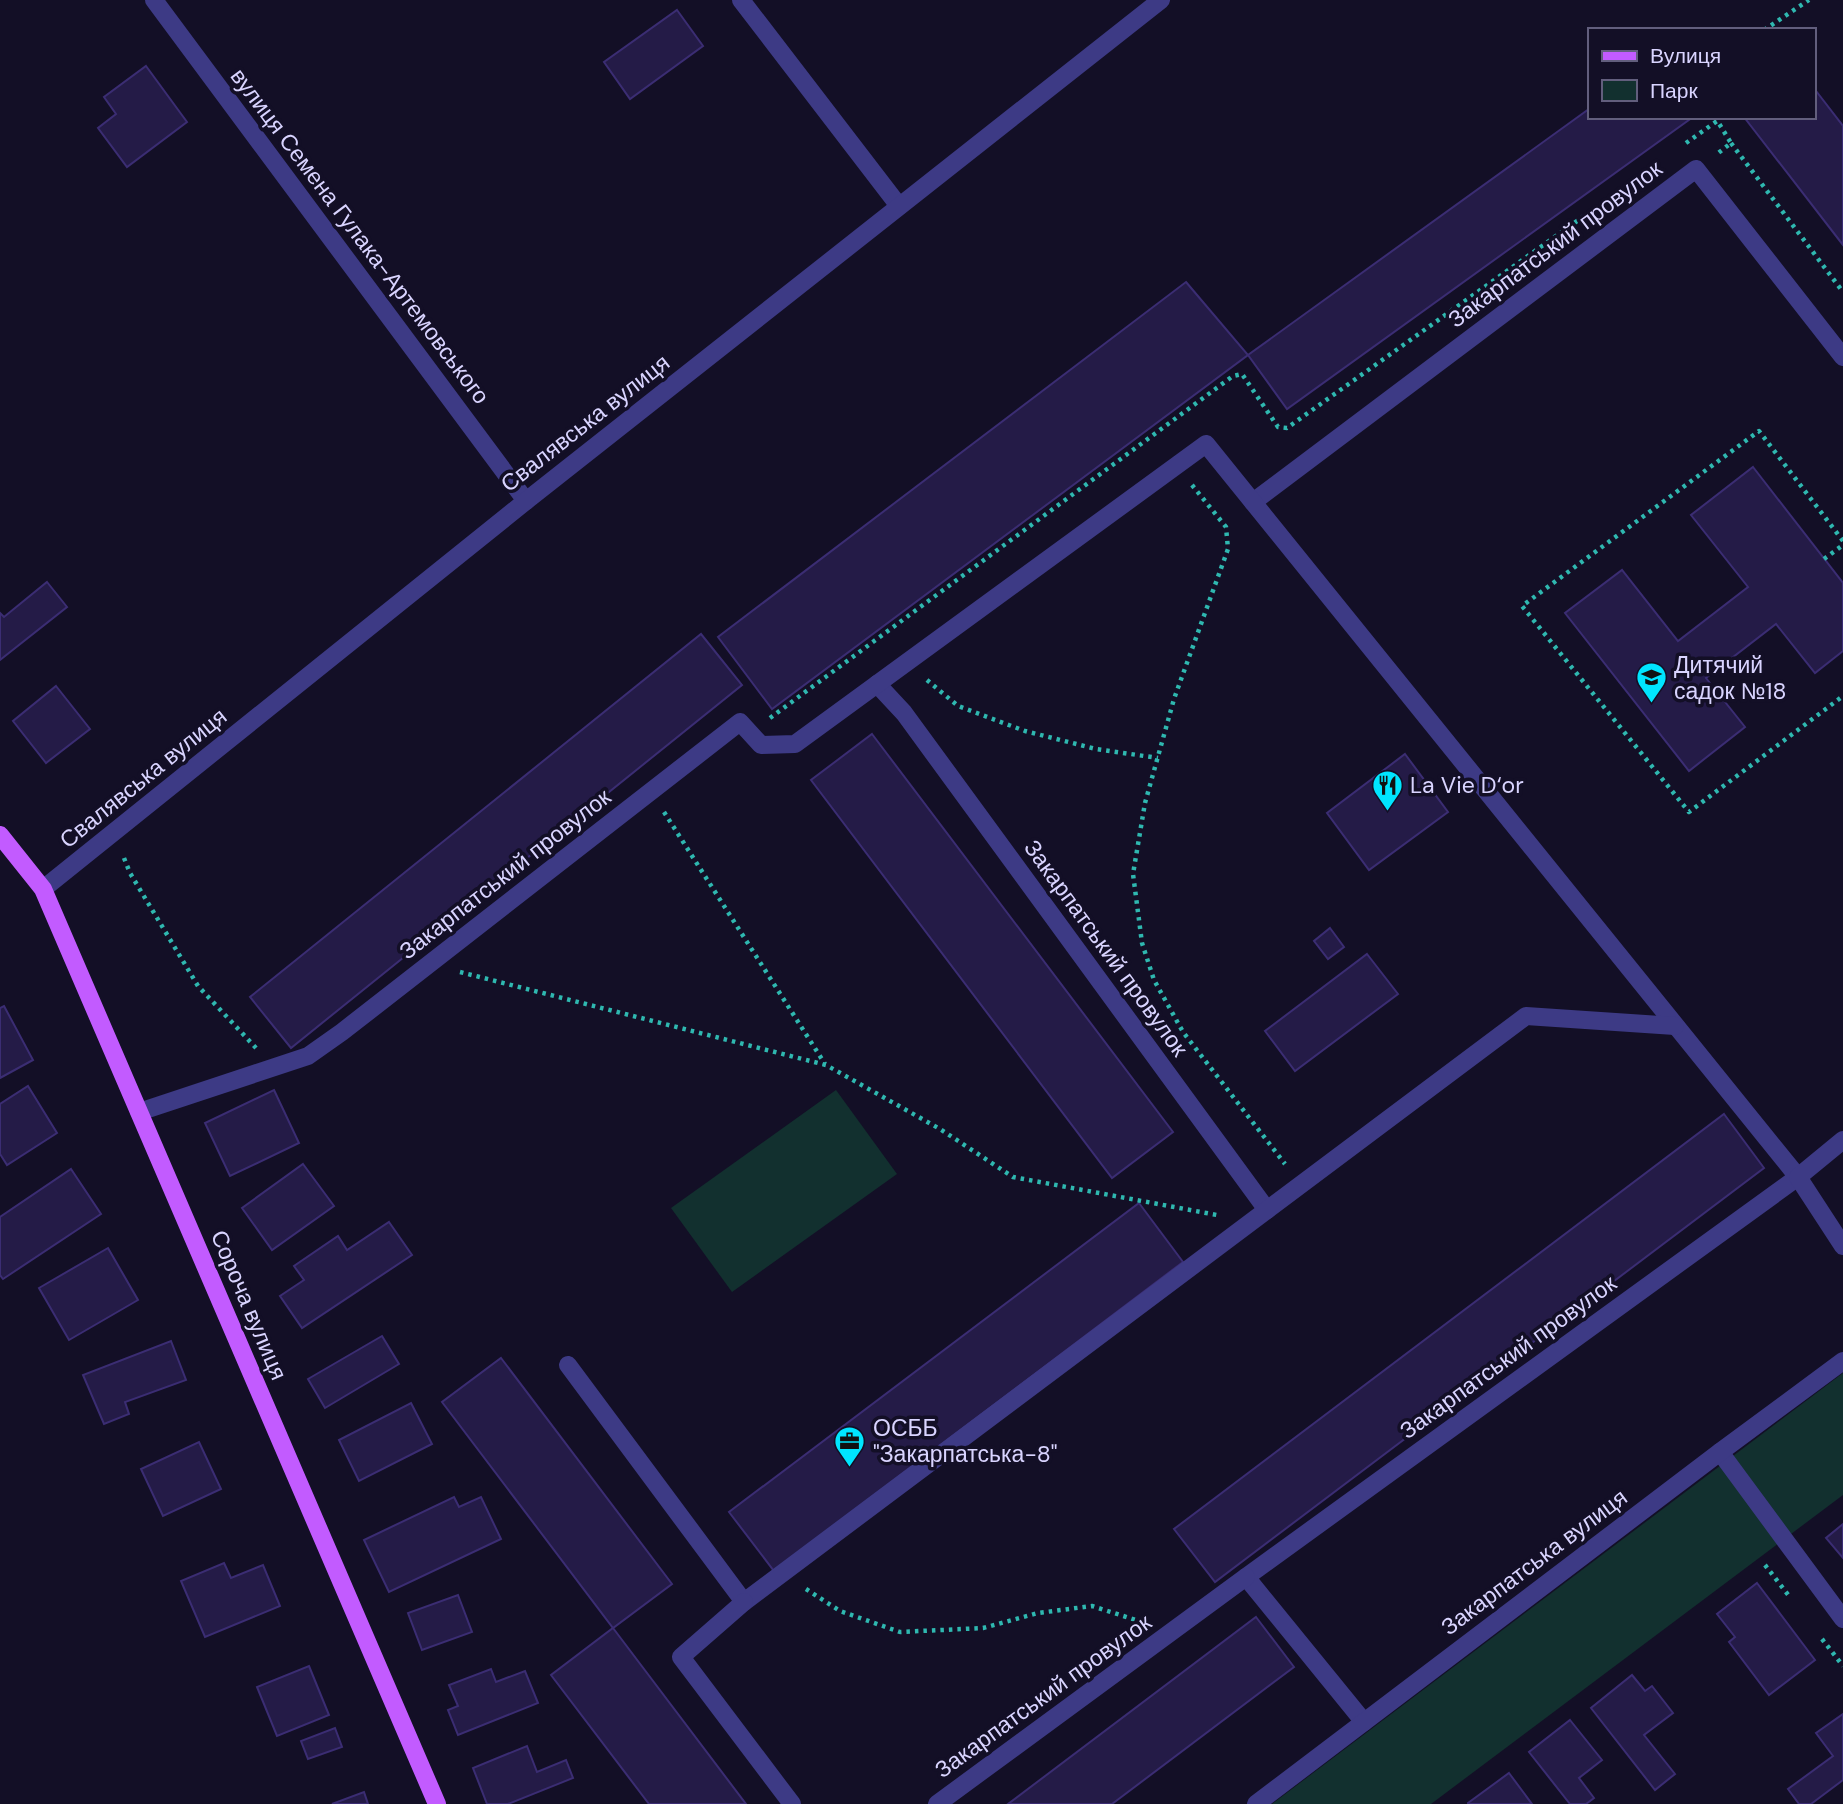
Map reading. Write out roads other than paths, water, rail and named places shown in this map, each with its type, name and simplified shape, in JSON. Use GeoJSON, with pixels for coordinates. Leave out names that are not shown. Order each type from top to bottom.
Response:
{"type":"FeatureCollection","features":[{"type":"Feature","properties":{"kind":"main road","name":"Сороча вулиця"},"geometry":{"type":"LineString","coordinates":[[0,835],[43,889],[437,1804]]}},
{"type":"Feature","properties":{"kind":"street","name":"вулиця Семена Гулака-Артемовського"},"geometry":{"type":"LineString","coordinates":[[154,0],[526,501]]}},
{"type":"Feature","properties":{"kind":"street"},"geometry":{"type":"LineString","coordinates":[[741,0],[899,206]]}},
{"type":"Feature","properties":{"kind":"street","name":"Свалявська вулиця"},"geometry":{"type":"LineString","coordinates":[[43,889],[526,501],[1161,0]]}},
{"type":"Feature","properties":{"kind":"street","name":"Закарпатський провулок"},"geometry":{"type":"LineString","coordinates":[[1253,502],[1696,169],[1843,357]]}},
{"type":"Feature","properties":{"kind":"street","name":"Закарпатський провулок"},"geometry":{"type":"LineString","coordinates":[[139,1112],[308,1056],[740,722],[761,745],[795,744],[1206,444],[1798,1177],[1843,1246]]}},
{"type":"Feature","properties":{"kind":"street","name":"Закарпатський провулок"},"geometry":{"type":"LineString","coordinates":[[877,684],[904,713],[1267,1210]]}},
{"type":"Feature","properties":{"kind":"street"},"geometry":{"type":"LineString","coordinates":[[792,1804],[681,1657],[744,1602],[1526,1016],[1675,1026]]}},
{"type":"Feature","properties":{"kind":"street","name":"Закарпатський провулок"},"geometry":{"type":"LineString","coordinates":[[937,1804],[1798,1177],[1843,1140]]}},
{"type":"Feature","properties":{"kind":"street","name":"Закарпатська вулиця"},"geometry":{"type":"LineString","coordinates":[[1256,1804],[1843,1361]]}},
{"type":"Feature","properties":{"kind":"street"},"geometry":{"type":"LineString","coordinates":[[568,1365],[744,1602]]}},
{"type":"Feature","properties":{"kind":"street"},"geometry":{"type":"LineString","coordinates":[[1720,1452],[1843,1619]]}},
{"type":"Feature","properties":{"kind":"street"},"geometry":{"type":"LineString","coordinates":[[1246,1577],[1364,1722]]}},
{"type":"Feature","properties":{"kind":"place","name":"Дитячий садок №18"},"geometry":{"type":"Point","coordinates":[1651,705]}},
{"type":"Feature","properties":{"kind":"place","name":"La Vie D‘or"},"geometry":{"type":"Point","coordinates":[1387,812]}},
{"type":"Feature","properties":{"kind":"place","name":"ОСББ \"Закарпатська-8\""},"geometry":{"type":"Point","coordinates":[850,1468]}}]}
